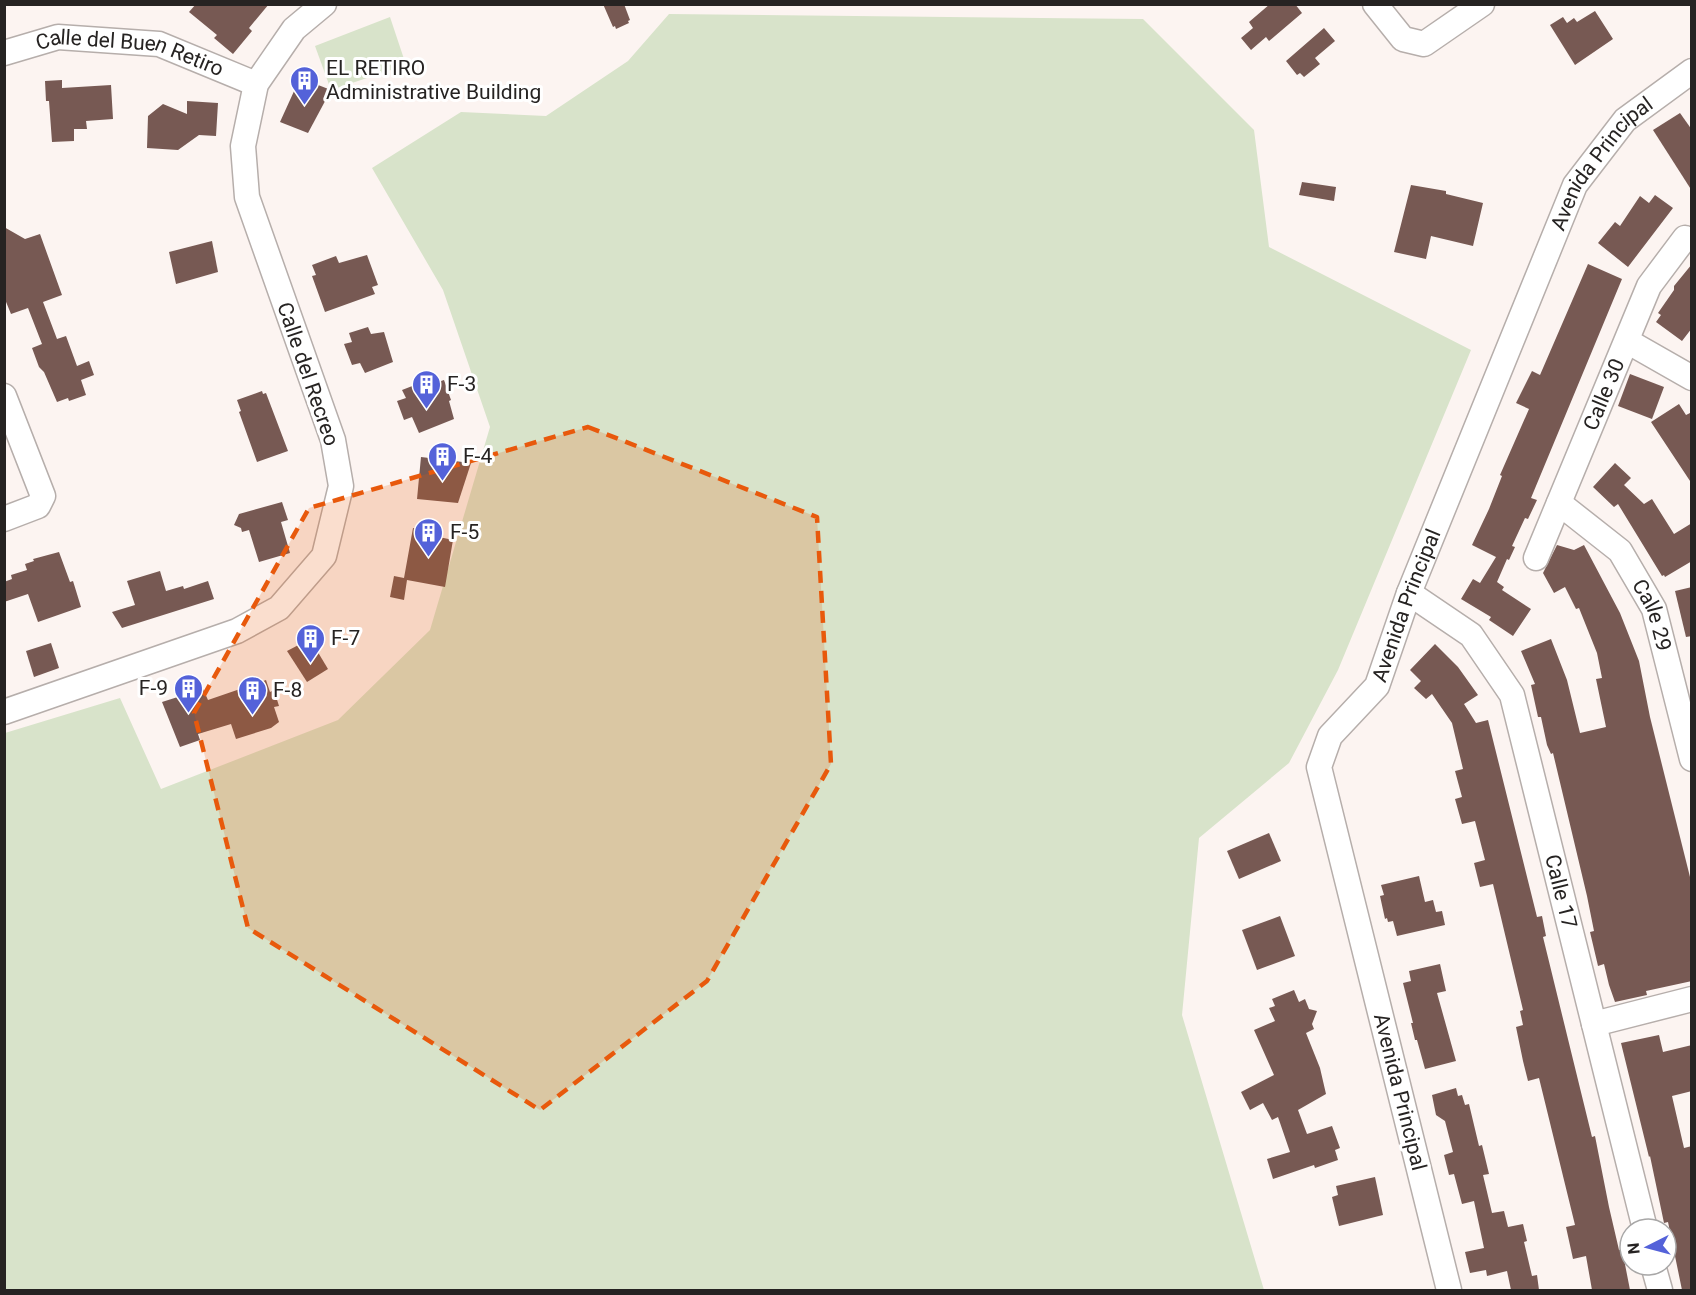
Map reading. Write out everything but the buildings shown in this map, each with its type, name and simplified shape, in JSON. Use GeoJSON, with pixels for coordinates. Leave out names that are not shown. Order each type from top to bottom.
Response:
{"type":"FeatureCollection","features":[{"type":"Feature","properties":{"kind":"street","name":"Calle del Recreo"},"geometry":{"type":"LineString","coordinates":[[4,712],[237,631],[279,608],[324,556],[341,486],[333,440],[247,197],[243,146],[255,84],[294,29],[324,4]]}},
{"type":"Feature","properties":{"kind":"street"},"geometry":{"type":"LineString","coordinates":[[1379,9],[1403,39],[1424,44],[1482,4]]}},
{"type":"Feature","properties":{"kind":"street","name":"Calle del Buen Retiro"},"geometry":{"type":"LineString","coordinates":[[4,53],[58,37],[159,45],[255,84]]}},
{"type":"Feature","properties":{"kind":"street","name":"Avenida Principal"},"geometry":{"type":"LineString","coordinates":[[1449,1290],[1319,766],[1330,736],[1377,686],[1410,592],[1575,185],[1625,120],[1691,72]]}},
{"type":"Feature","properties":{"kind":"street","name":"Calle 30"},"geometry":{"type":"LineString","coordinates":[[1536,558],[1649,286],[1685,238]]}},
{"type":"Feature","properties":{"kind":"street"},"geometry":{"type":"LineString","coordinates":[[1627,341],[1692,378]]}},
{"type":"Feature","properties":{"kind":"street"},"geometry":{"type":"LineString","coordinates":[[4,396],[43,496],[38,507],[4,519]]}},
{"type":"Feature","properties":{"kind":"street","name":"Calle 29"},"geometry":{"type":"LineString","coordinates":[[1559,503],[1620,551],[1654,609],[1692,759]]}},
{"type":"Feature","properties":{"kind":"street","name":"Calle 17"},"geometry":{"type":"LineString","coordinates":[[1410,592],[1471,635],[1512,696],[1642,1217]]}},
{"type":"Feature","properties":{"kind":"street"},"geometry":{"type":"LineString","coordinates":[[1594,1024],[1692,999]]}},
{"type":"Feature","properties":{"kind":"highlighted area"},"geometry":{"type":"Polygon","coordinates":[[[588,427],[817,517],[831,764],[707,981],[540,1110],[248,928],[194,713],[309,508],[588,427]]]}},
{"type":"Feature","properties":{"kind":"green space"},"geometry":{"type":"Polygon","coordinates":[[[669,14],[1143,19],[1254,130],[1269,247],[1471,350],[1338,670],[1289,763],[1199,838],[1182,1015],[1264,1290],[5,1290],[5,733],[120,698],[161,789],[338,720],[430,630],[490,427],[443,290],[372,168],[461,112],[546,116],[628,61],[669,14]]]}},
{"type":"Feature","properties":{"kind":"green space"},"geometry":{"type":"Polygon","coordinates":[[[390,17],[406,65],[331,90],[315,46],[390,17]]]}},
{"type":"Feature","properties":{"kind":"place","name":"EL RETIRO Administrative Building"},"geometry":{"type":"Point","coordinates":[305,106]}},
{"type":"Feature","properties":{"kind":"place","name":"F-3"},"geometry":{"type":"Point","coordinates":[426,410]}},
{"type":"Feature","properties":{"kind":"place","name":"F-4"},"geometry":{"type":"Point","coordinates":[442,482]}},
{"type":"Feature","properties":{"kind":"place","name":"F-5"},"geometry":{"type":"Point","coordinates":[429,558]}},
{"type":"Feature","properties":{"kind":"place","name":"F-7"},"geometry":{"type":"Point","coordinates":[310,664]}},
{"type":"Feature","properties":{"kind":"place","name":"F-9"},"geometry":{"type":"Point","coordinates":[189,714]}},
{"type":"Feature","properties":{"kind":"place","name":"F-8"},"geometry":{"type":"Point","coordinates":[252,716]}}]}
